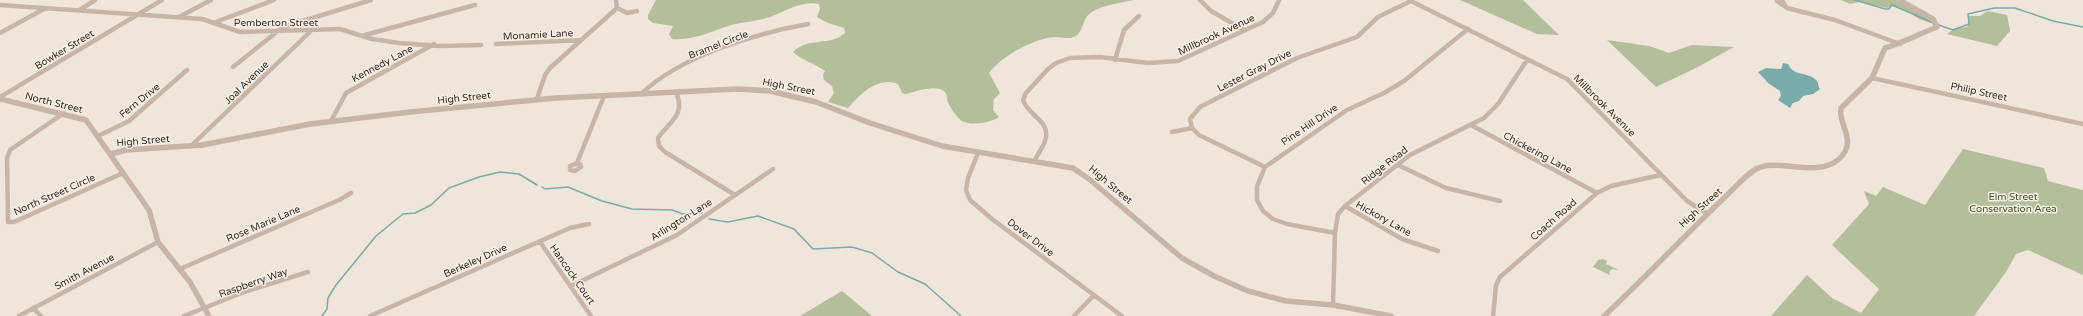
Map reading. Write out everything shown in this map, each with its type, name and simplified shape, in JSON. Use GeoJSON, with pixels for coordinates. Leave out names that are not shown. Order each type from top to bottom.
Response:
{"type":"FeatureCollection","features":[{"type":"Feature","properties":{"kind":"street"},"geometry":{"type":"LineString","coordinates":[[77,11],[95,0]]}},
{"type":"Feature","properties":{"kind":"street","name":"Bowker Street"},"geometry":{"type":"LineString","coordinates":[[0,98],[162,0]]}},
{"type":"Feature","properties":{"kind":"street"},"geometry":{"type":"LineString","coordinates":[[179,17],[211,0]]}},
{"type":"Feature","properties":{"kind":"street"},"geometry":{"type":"LineString","coordinates":[[213,23],[274,0]]}},
{"type":"Feature","properties":{"kind":"street"},"geometry":{"type":"LineString","coordinates":[[233,67],[285,26],[372,0]]}},
{"type":"Feature","properties":{"kind":"street"},"geometry":{"type":"LineString","coordinates":[[616,0],[617,8]]}},
{"type":"Feature","properties":{"kind":"street"},"geometry":{"type":"LineString","coordinates":[[1200,0],[1211,11],[1244,30]]}},
{"type":"Feature","properties":{"kind":"street","name":"Millbrook Avenue"},"geometry":{"type":"LineString","coordinates":[[1034,160],[1046,138],[1047,131],[1044,125],[1023,104],[1023,100],[1026,93],[1051,67],[1064,60],[1080,57],[1152,64],[1169,64],[1187,58],[1269,18],[1280,0]]}},
{"type":"Feature","properties":{"kind":"street","name":"Millbrook Avenue"},"geometry":{"type":"LineString","coordinates":[[1410,0],[1567,79],[1661,176],[1687,201],[1706,214]]}},
{"type":"Feature","properties":{"kind":"street","name":"Lester Gray Drive"},"geometry":{"type":"LineString","coordinates":[[1192,128],[1190,119],[1200,107],[1297,58],[1357,36],[1378,17],[1410,0]]}},
{"type":"Feature","properties":{"kind":"street"},"geometry":{"type":"LineString","coordinates":[[1872,78],[1885,48],[1900,44],[1918,34],[1934,28],[1937,24],[1931,17],[1899,0]]}},
{"type":"Feature","properties":{"kind":"street","name":"Pemberton Street"},"geometry":{"type":"LineString","coordinates":[[0,5],[205,19],[240,32],[345,30],[365,35],[369,38],[387,41],[462,46],[481,45]]}},
{"type":"Feature","properties":{"kind":"street"},"geometry":{"type":"LineString","coordinates":[[365,35],[475,5]]}},
{"type":"Feature","properties":{"kind":"street"},"geometry":{"type":"LineString","coordinates":[[617,8],[626,13],[637,11]]}},
{"type":"Feature","properties":{"kind":"street"},"geometry":{"type":"LineString","coordinates":[[537,99],[545,75],[617,8]]}},
{"type":"Feature","properties":{"kind":"street"},"geometry":{"type":"LineString","coordinates":[[1787,8],[1802,14],[1836,20],[1900,44]]}},
{"type":"Feature","properties":{"kind":"street"},"geometry":{"type":"LineString","coordinates":[[0,33],[44,9]]}},
{"type":"Feature","properties":{"kind":"street"},"geometry":{"type":"LineString","coordinates":[[1115,60],[1124,30],[1139,16]]}},
{"type":"Feature","properties":{"kind":"street","name":"Bramel Circle"},"geometry":{"type":"LineString","coordinates":[[641,94],[644,90],[667,74],[701,57],[781,29],[808,24]]}},
{"type":"Feature","properties":{"kind":"street","name":"Joal Avenue"},"geometry":{"type":"LineString","coordinates":[[191,146],[312,30]]}},
{"type":"Feature","properties":{"kind":"street","name":"Pine Hill Drive"},"geometry":{"type":"LineString","coordinates":[[1265,167],[1347,110],[1384,93],[1404,81],[1468,30]]}},
{"type":"Feature","properties":{"kind":"street","name":"Monamie Lane"},"geometry":{"type":"LineString","coordinates":[[496,44],[581,40]]}},
{"type":"Feature","properties":{"kind":"street","name":"Kennedy Lane"},"geometry":{"type":"LineString","coordinates":[[331,121],[346,93],[434,44]]}},
{"type":"Feature","properties":{"kind":"street","name":"Ridge Road"},"geometry":{"type":"LineString","coordinates":[[1333,305],[1335,233],[1338,214],[1345,206],[1410,155],[1435,141],[1471,126],[1492,111],[1527,60]]}},
{"type":"Feature","properties":{"kind":"street","name":"Fern Drive"},"geometry":{"type":"LineString","coordinates":[[98,136],[129,121],[181,77],[187,70]]}},
{"type":"Feature","properties":{"kind":"street","name":"High Street"},"geometry":{"type":"LineString","coordinates":[[1604,316],[1644,279],[1676,243],[1757,168],[1766,165],[1780,165],[1824,168],[1833,164],[1845,152],[1848,142],[1840,112],[1841,108],[1872,78]]}},
{"type":"Feature","properties":{"kind":"street","name":"Philip Street"},"geometry":{"type":"LineString","coordinates":[[1872,78],[2083,124]]}},
{"type":"Feature","properties":{"kind":"street","name":"High Street"},"geometry":{"type":"LineString","coordinates":[[110,154],[126,150],[191,146],[331,121],[537,99],[738,89],[770,91],[824,104],[870,123],[921,141],[978,153],[1068,166],[1078,170],[1182,258],[1214,276],[1248,291],[1286,301],[1333,305],[1392,316]]}},
{"type":"Feature","properties":{"kind":"street"},"geometry":{"type":"LineString","coordinates":[[676,92],[680,99],[679,114],[661,133],[658,138],[659,146],[665,152],[735,195]]}},
{"type":"Feature","properties":{"kind":"street"},"geometry":{"type":"LineString","coordinates":[[577,163],[604,96]]}},
{"type":"Feature","properties":{"kind":"street","name":"North Street"},"geometry":{"type":"LineString","coordinates":[[0,98],[83,118],[98,136],[149,210],[158,242],[190,282],[209,316]]}},
{"type":"Feature","properties":{"kind":"street","name":"North Street Circle"},"geometry":{"type":"LineString","coordinates":[[64,113],[10,150],[7,158],[8,222],[14,222],[123,173]]}},
{"type":"Feature","properties":{"kind":"street","name":"Chickering Lane"},"geometry":{"type":"LineString","coordinates":[[1471,126],[1597,193]]}},
{"type":"Feature","properties":{"kind":"street"},"geometry":{"type":"LineString","coordinates":[[1172,132],[1192,128],[1206,139],[1265,167],[1258,179],[1255,198],[1264,212],[1278,221],[1291,225],[1335,233]]}},
{"type":"Feature","properties":{"kind":"street","name":"Dover Drive"},"geometry":{"type":"LineString","coordinates":[[978,153],[968,178],[966,190],[970,200],[992,219],[1122,316]]}},
{"type":"Feature","properties":{"kind":"street"},"geometry":{"type":"LineString","coordinates":[[1398,165],[1446,188],[1500,201]]}},
{"type":"Feature","properties":{"kind":"street","name":"Arlington Lane"},"geometry":{"type":"LineString","coordinates":[[571,286],[677,235],[773,169]]}},
{"type":"Feature","properties":{"kind":"street","name":"Coach Road"},"geometry":{"type":"LineString","coordinates":[[1493,316],[1496,285],[1500,277],[1597,193],[1611,186],[1661,176]]}},
{"type":"Feature","properties":{"kind":"street","name":"Rose Marie Lane"},"geometry":{"type":"LineString","coordinates":[[180,269],[352,193]]}},
{"type":"Feature","properties":{"kind":"street","name":"Hickory Lane"},"geometry":{"type":"LineString","coordinates":[[1345,206],[1402,239],[1438,251]]}},
{"type":"Feature","properties":{"kind":"street","name":"Berkeley Drive"},"geometry":{"type":"LineString","coordinates":[[370,316],[570,228],[588,224]]}},
{"type":"Feature","properties":{"kind":"street","name":"Smith Avenue"},"geometry":{"type":"LineString","coordinates":[[19,316],[158,242]]}},
{"type":"Feature","properties":{"kind":"street","name":"Hancock Court"},"geometry":{"type":"LineString","coordinates":[[540,242],[591,316]]}},
{"type":"Feature","properties":{"kind":"street","name":"Raspberry Way"},"geometry":{"type":"LineString","coordinates":[[184,316],[244,292],[308,272]]}},
{"type":"Feature","properties":{"kind":"street"},"geometry":{"type":"LineString","coordinates":[[1074,316],[1094,296]]}},
{"type":"Feature","properties":{"kind":"street"},"geometry":{"type":"LineString","coordinates":[[33,308],[41,316]]}},
{"type":"Feature","properties":{"kind":"green space"},"geometry":{"type":"Polygon","coordinates":[[[656,0],[1134,0],[1110,5],[1098,9],[1088,15],[1080,32],[1076,36],[1068,38],[1046,38],[1018,49],[1002,60],[989,73],[1000,93],[994,99],[993,110],[999,117],[976,124],[962,121],[950,106],[943,90],[931,88],[906,94],[902,93],[898,84],[883,82],[876,84],[864,92],[848,108],[828,102],[834,93],[832,86],[824,80],[823,75],[825,71],[793,52],[806,44],[833,40],[845,33],[844,28],[828,23],[817,17],[820,9],[819,4],[812,3],[800,5],[770,17],[731,25],[702,35],[672,39],[669,34],[673,26],[653,23],[648,19],[648,15],[656,0]]]}},
{"type":"Feature","properties":{"kind":"green space"},"geometry":{"type":"Polygon","coordinates":[[[1460,0],[1523,0],[1559,35],[1537,34],[1460,0]]]}},
{"type":"Feature","properties":{"kind":"green space"},"geometry":{"type":"Polygon","coordinates":[[[1841,0],[1897,0],[1930,20],[1933,24],[1919,19],[1902,8],[1893,6],[1887,8],[1859,2],[1850,4],[1841,0]]]}},
{"type":"Feature","properties":{"kind":"green space"},"geometry":{"type":"Polygon","coordinates":[[[1988,11],[2007,15],[2010,31],[1997,46],[1947,34],[1954,29],[1967,27],[1969,23],[1968,16],[1980,16],[1988,11]]]}},
{"type":"Feature","properties":{"kind":"green space"},"geometry":{"type":"Polygon","coordinates":[[[1607,40],[1649,46],[1669,53],[1692,45],[1734,47],[1694,69],[1656,87],[1607,40]]]}},
{"type":"Feature","properties":{"kind":"green space","name":"Elm Street Conservation Area"},"geometry":{"type":"Polygon","coordinates":[[[1963,149],[2044,168],[2048,181],[2083,190],[2083,275],[2028,250],[2016,254],[2006,272],[1974,316],[1771,316],[1807,275],[1832,298],[1861,313],[1879,289],[1832,245],[1869,204],[1864,191],[1876,196],[1883,187],[1925,205],[1963,149]]]}},
{"type":"Feature","properties":{"kind":"green space"},"geometry":{"type":"Polygon","coordinates":[[[1603,259],[1607,261],[1606,264],[1619,270],[1612,269],[1609,272],[1610,275],[1593,267],[1598,260],[1603,259]]]}},
{"type":"Feature","properties":{"kind":"green space"},"geometry":{"type":"Polygon","coordinates":[[[842,291],[872,316],[800,316],[842,291]]]}},
{"type":"Feature","properties":{"kind":"water"},"geometry":{"type":"Polygon","coordinates":[[[1783,63],[1788,64],[1790,68],[1797,72],[1815,79],[1820,89],[1813,94],[1803,96],[1799,101],[1793,103],[1790,108],[1778,100],[1781,96],[1780,91],[1768,83],[1758,72],[1766,68],[1781,69],[1783,63]]]}},
{"type":"Feature","properties":{"kind":"waterway"},"geometry":{"type":"LineString","coordinates":[[1855,0],[1885,9],[1889,9],[1892,5],[1934,23]]}},
{"type":"Feature","properties":{"kind":"waterway"},"geometry":{"type":"LineString","coordinates":[[1939,25],[1953,30],[1969,24],[1968,14],[1994,8],[2015,8],[2053,21],[2083,27]]}},
{"type":"Feature","properties":{"kind":"waterway"},"geometry":{"type":"LineString","coordinates":[[322,316],[327,309],[328,298],[336,285],[376,236],[403,214],[415,213],[431,205],[449,188],[479,177],[500,172],[519,174],[537,185]]}},
{"type":"Feature","properties":{"kind":"waterway"},"geometry":{"type":"LineString","coordinates":[[542,187],[545,189],[568,187],[602,201],[632,209],[672,210],[683,214],[702,213]]}},
{"type":"Feature","properties":{"kind":"waterway"},"geometry":{"type":"LineString","coordinates":[[709,219],[728,222],[758,216],[794,229],[813,249],[852,247],[872,253],[898,272],[925,284],[961,316]]}}]}
